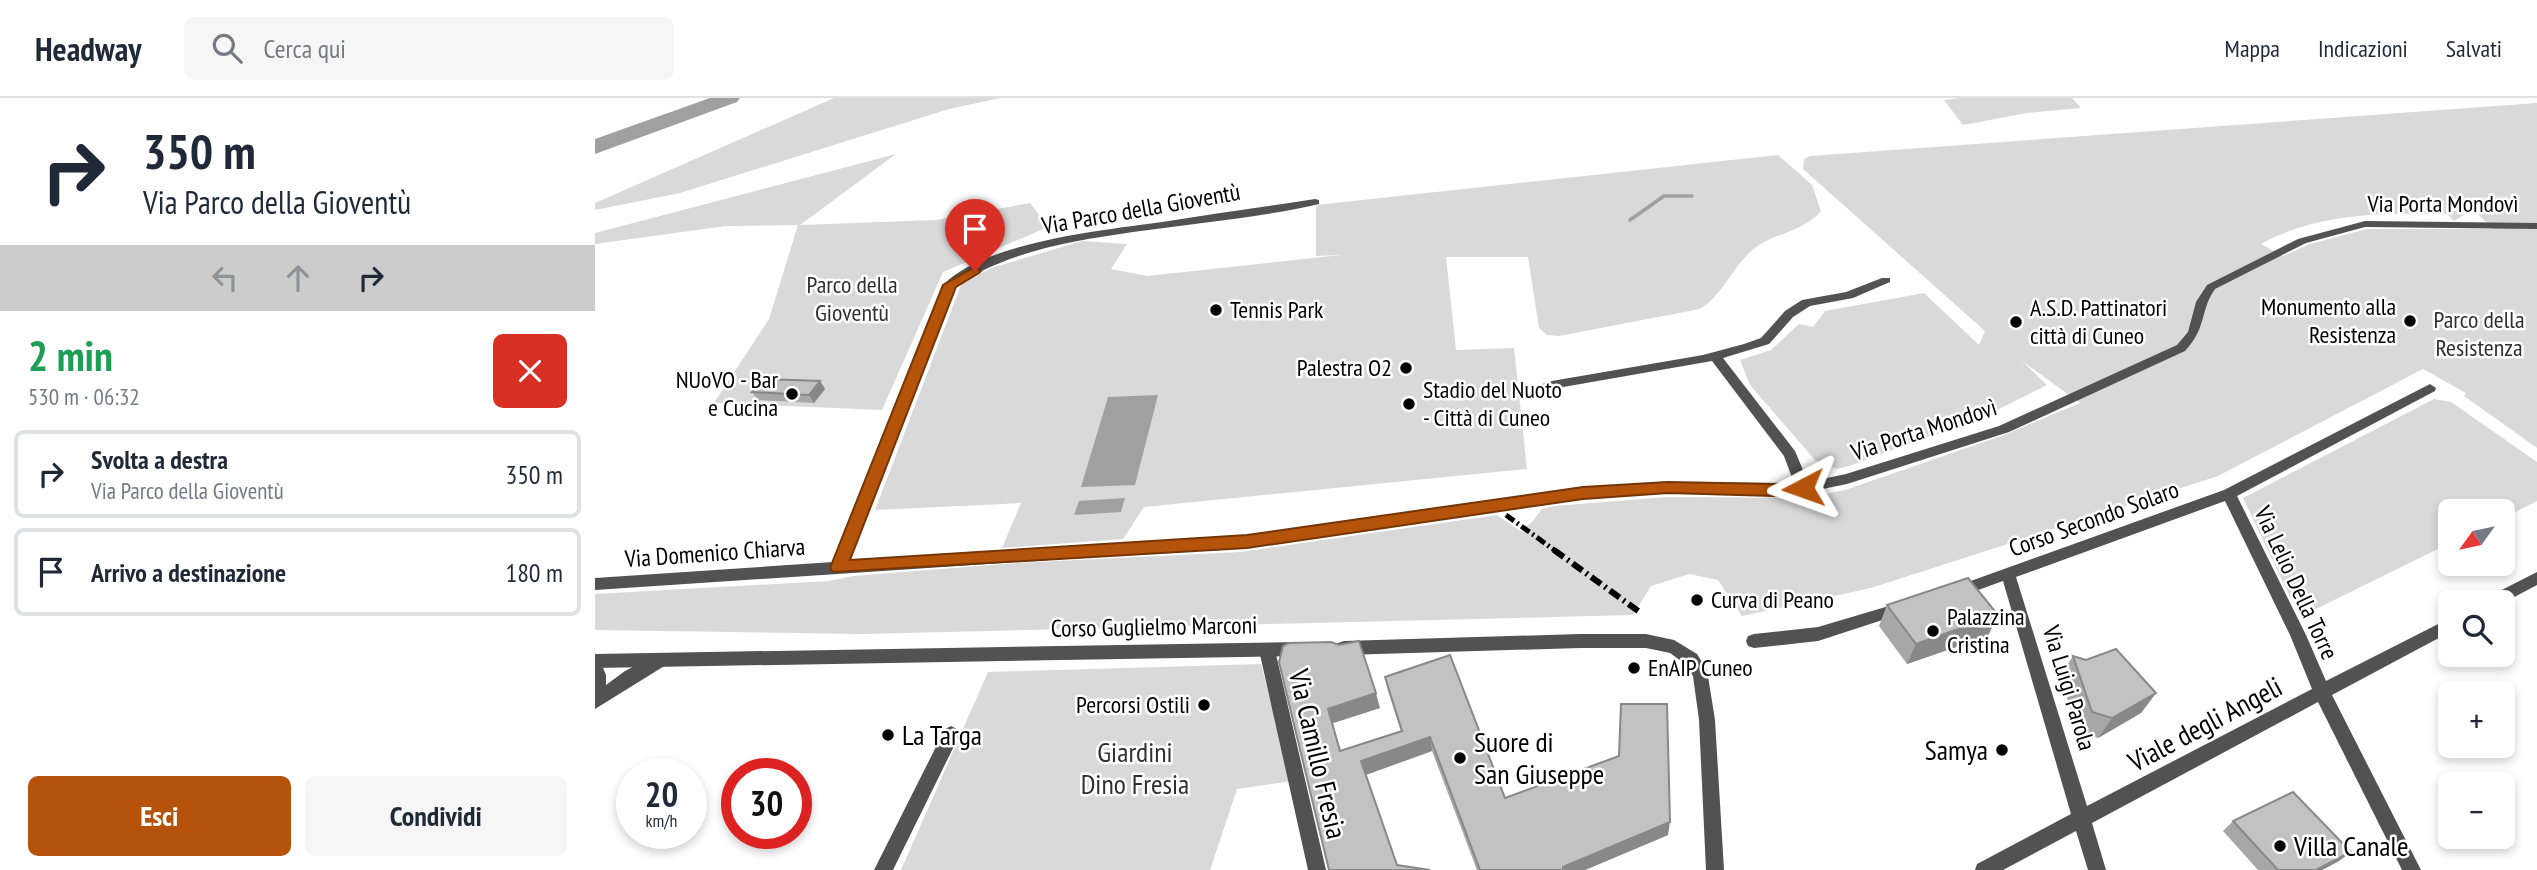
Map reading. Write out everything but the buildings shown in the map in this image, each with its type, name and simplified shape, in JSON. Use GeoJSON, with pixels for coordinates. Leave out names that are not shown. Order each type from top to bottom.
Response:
{"type":"FeatureCollection","features":[{"type":"Feature","properties":{"kind":"street","name":"Via Parco della Gioventù"},"geometry":{"type":"LineString","coordinates":[[839,568],[950,285],[956,280],[994,261],[1052,242],[1315,202]]}},
{"type":"Feature","properties":{"kind":"street","name":"Via Porta Mondovì"},"geometry":{"type":"LineString","coordinates":[[839,568],[1247,541],[1583,493],[1668,487],[1774,490],[1803,488],[1847,479],[2004,429],[2181,348],[2197,332],[2204,294],[2211,287],[2302,241],[2365,224],[2537,226]]}},
{"type":"Feature","properties":{"kind":"street"},"geometry":{"type":"LineString","coordinates":[[1546,386],[1716,357],[1765,341],[1783,320],[1806,303],[1849,295],[1886,280]]}},
{"type":"Feature","properties":{"kind":"street"},"geometry":{"type":"LineString","coordinates":[[1716,357],[1790,454],[1803,488]]}},
{"type":"Feature","properties":{"kind":"street","name":"Corso Secondo Solaro"},"geometry":{"type":"LineString","coordinates":[[1948,594],[2229,494],[2430,388]]}},
{"type":"Feature","properties":{"kind":"street","name":"Via Lelio Della Torre"},"geometry":{"type":"LineString","coordinates":[[2229,494],[2298,635],[2322,692],[2412,870]]}},
{"type":"Feature","properties":{"kind":"street","name":"Via Domenico Chiarva"},"geometry":{"type":"LineString","coordinates":[[595,584],[839,568]]}},
{"type":"Feature","properties":{"kind":"street","name":"Via Luigi Parola"},"geometry":{"type":"LineString","coordinates":[[2008,574],[2067,762],[2097,870]]}},
{"type":"Feature","properties":{"kind":"street"},"geometry":{"type":"LineString","coordinates":[[2515,591],[2536,581]]}},
{"type":"Feature","properties":{"kind":"street"},"geometry":{"type":"LineString","coordinates":[[1754,641],[1818,634],[1914,605]]}},
{"type":"Feature","properties":{"kind":"street","name":"Viale degli Angeli"},"geometry":{"type":"LineString","coordinates":[[1984,870],[2438,630]]}},
{"type":"Feature","properties":{"kind":"street","name":"Corso Guglielmo Marconi"},"geometry":{"type":"LineString","coordinates":[[595,661],[1646,641],[1674,647],[1691,659],[1701,675],[1707,720],[1715,870]]}},
{"type":"Feature","properties":{"kind":"street","name":"Via Camillo Fresia"},"geometry":{"type":"LineString","coordinates":[[1267,650],[1317,870]]}},
{"type":"Feature","properties":{"kind":"street"},"geometry":{"type":"LineString","coordinates":[[596,701],[660,660]]}},
{"type":"Feature","properties":{"kind":"street"},"geometry":{"type":"LineString","coordinates":[[595,668],[598,675],[596,701]]}},
{"type":"Feature","properties":{"kind":"street"},"geometry":{"type":"LineString","coordinates":[[883,870],[951,734]]}},
{"type":"Feature","properties":{"kind":"green space"},"geometry":{"type":"Polygon","coordinates":[[[834,98],[1000,98],[949,109],[680,193],[595,210],[595,203],[834,98]]]}},
{"type":"Feature","properties":{"kind":"green space"},"geometry":{"type":"Polygon","coordinates":[[[2072,98],[2081,108],[2027,113],[1963,125],[1944,100],[2072,98]]]}},
{"type":"Feature","properties":{"kind":"green space","name":"Parco della Resistenza"},"geometry":{"type":"Polygon","coordinates":[[[2537,103],[2537,448],[2464,396],[2466,393],[2423,369],[2218,476],[1871,588],[1742,616],[1718,580],[1689,574],[1651,586],[1633,615],[864,634],[595,630],[595,594],[829,581],[853,576],[1017,563],[1240,552],[1497,515],[1520,531],[1532,522],[1542,509],[1554,506],[1667,497],[1804,498],[1845,490],[2004,435],[2080,403],[2022,361],[2047,385],[1985,416],[1852,465],[1837,469],[1815,460],[1750,385],[1740,360],[1771,350],[1799,324],[1813,327],[1825,311],[1924,293],[1979,345],[1985,331],[1803,169],[1804,159],[1810,156],[2537,103]],[[2523,195],[2448,200],[2464,215],[2454,221],[2447,214],[2352,217],[2305,226],[2261,244],[2283,256],[2310,244],[2367,229],[2494,229],[2462,200],[2523,195]]]}},
{"type":"Feature","properties":{"kind":"green space","name":"Parco della Gioventù"},"geometry":{"type":"Polygon","coordinates":[[[896,154],[800,225],[936,220],[1030,203],[1048,227],[943,272],[882,410],[714,403],[769,319],[798,225],[726,226],[595,244],[595,233],[896,154]]]}},
{"type":"Feature","properties":{"kind":"green space"},"geometry":{"type":"Polygon","coordinates":[[[1778,155],[1812,185],[1821,211],[1807,223],[1751,251],[1709,303],[1700,309],[1559,336],[1547,335],[1539,328],[1528,257],[1446,257],[1456,350],[1514,348],[1527,469],[1144,507],[1123,539],[1002,548],[1021,503],[875,510],[961,285],[991,268],[1082,241],[1127,244],[1111,269],[1147,276],[1341,255],[1316,256],[1316,205],[1778,155]]]}},
{"type":"Feature","properties":{"kind":"green space"},"geometry":{"type":"Polygon","coordinates":[[[2434,399],[2451,402],[2537,462],[2537,501],[2515,512],[2515,499],[2438,499],[2438,549],[2316,609],[2291,599],[2243,498],[2434,399]]]}},
{"type":"Feature","properties":{"kind":"green space","name":"Giardini Dino Fresia"},"geometry":{"type":"Polygon","coordinates":[[[1261,664],[1292,781],[1237,789],[1210,870],[901,870],[988,672],[1261,664]]]}},
{"type":"Feature","properties":{"kind":"shaded area"},"geometry":{"type":"Polygon","coordinates":[[[1158,395],[1135,485],[1081,487],[1108,397],[1158,395]]]}},
{"type":"Feature","properties":{"kind":"shaded area"},"geometry":{"type":"Polygon","coordinates":[[[1125,498],[1121,512],[1074,515],[1079,501],[1125,498]]]}},
{"type":"Feature","properties":{"kind":"waterway"},"geometry":{"type":"LineString","coordinates":[[595,147],[730,98]]}},
{"type":"Feature","properties":{"kind":"waterway"},"geometry":{"type":"LineString","coordinates":[[1630,220],[1664,196],[1692,196]]}},
{"type":"Feature","properties":{"kind":"railway"},"geometry":{"type":"LineString","coordinates":[[1506,515],[1557,552]]}},
{"type":"Feature","properties":{"kind":"railway"},"geometry":{"type":"LineString","coordinates":[[1554,550],[1641,613]]}},
{"type":"Feature","properties":{"kind":"place","name":"Tennis Park"},"geometry":{"type":"Point","coordinates":[1216,310]}},
{"type":"Feature","properties":{"kind":"place","name":"Monumento alla Resistenza"},"geometry":{"type":"Point","coordinates":[2410,321]}},
{"type":"Feature","properties":{"kind":"place","name":"A.S.D. Pattinatori città di Cuneo"},"geometry":{"type":"Point","coordinates":[2016,322]}},
{"type":"Feature","properties":{"kind":"place","name":"Palestra O2"},"geometry":{"type":"Point","coordinates":[1406,368]}},
{"type":"Feature","properties":{"kind":"place","name":"NUoVO - Bar e Cucina"},"geometry":{"type":"Point","coordinates":[792,394]}},
{"type":"Feature","properties":{"kind":"place","name":"Stadio del Nuoto - Città di Cuneo"},"geometry":{"type":"Point","coordinates":[1409,404]}},
{"type":"Feature","properties":{"kind":"place","name":"Curva di Peano"},"geometry":{"type":"Point","coordinates":[1697,600]}},
{"type":"Feature","properties":{"kind":"place","name":"Palazzina Cristina"},"geometry":{"type":"Point","coordinates":[1933,631]}},
{"type":"Feature","properties":{"kind":"place","name":"EnAIP Cuneo"},"geometry":{"type":"Point","coordinates":[1634,668]}},
{"type":"Feature","properties":{"kind":"place","name":"Percorsi Ostili"},"geometry":{"type":"Point","coordinates":[1204,705]}},
{"type":"Feature","properties":{"kind":"place","name":"La Targa"},"geometry":{"type":"Point","coordinates":[888,735]}},
{"type":"Feature","properties":{"kind":"place","name":"Samya"},"geometry":{"type":"Point","coordinates":[2002,750]}},
{"type":"Feature","properties":{"kind":"place","name":"Suore di San Giuseppe"},"geometry":{"type":"Point","coordinates":[1460,758]}},
{"type":"Feature","properties":{"kind":"place","name":"Villa Canale"},"geometry":{"type":"Point","coordinates":[2280,846]}},
{"type":"Feature","properties":{"kind":"route"},"geometry":{"type":"LineString","coordinates":[[975,271],[950,285],[839,568],[1247,541],[1583,493],[1668,487],[1774,490],[1803,488]]}}]}
